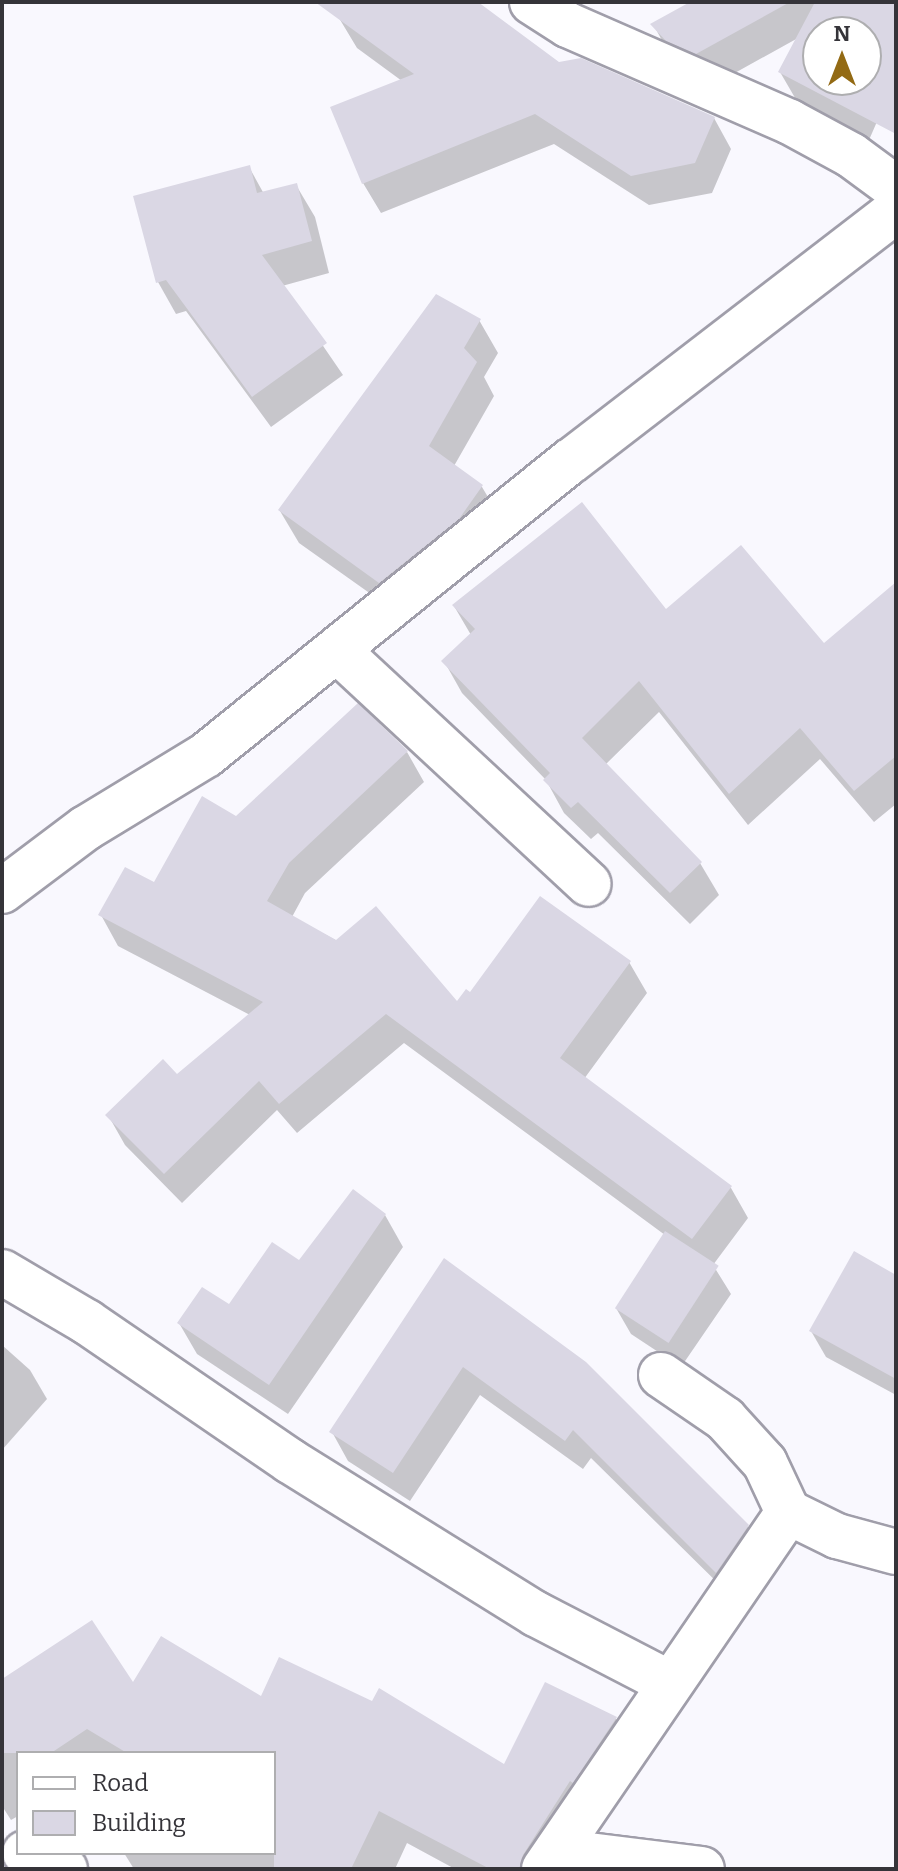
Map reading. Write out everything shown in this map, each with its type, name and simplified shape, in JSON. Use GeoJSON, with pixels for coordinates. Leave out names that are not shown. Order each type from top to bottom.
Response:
{"type":"FeatureCollection","features":[{"type":"Feature","properties":{"kind":"street"},"geometry":{"type":"LineString","coordinates":[[532,2],[568,25],[790,122],[851,155],[896,188]]}},
{"type":"Feature","properties":{"kind":"street"},"geometry":{"type":"LineString","coordinates":[[2,891],[86,828],[206,755],[571,461],[896,211]]}},
{"type":"Feature","properties":{"kind":"street"},"geometry":{"type":"LineString","coordinates":[[338,651],[589,884]]}},
{"type":"Feature","properties":{"kind":"street"},"geometry":{"type":"LineString","coordinates":[[2,1272],[87,1322],[290,1461],[523,1606],[669,1683]]}},
{"type":"Feature","properties":{"kind":"street"},"geometry":{"type":"LineString","coordinates":[[661,1375],[725,1419],[765,1463],[788,1512],[837,1536],[896,1552]]}},
{"type":"Feature","properties":{"kind":"street"},"geometry":{"type":"LineString","coordinates":[[551,1860],[788,1512]]}},
{"type":"Feature","properties":{"kind":"street"},"geometry":{"type":"LineString","coordinates":[[30,1855],[65,1869]]}},
{"type":"Feature","properties":{"kind":"street"},"geometry":{"type":"LineString","coordinates":[[551,1860],[702,1869]]}},
{"type":"Feature","properties":{"kind":"building"},"geometry":{"type":"Polygon","coordinates":[[[315,2],[478,2],[559,62],[581,58],[715,117],[695,163],[631,176],[535,114],[362,184],[330,107],[414,74],[315,2]]]}},
{"type":"Feature","properties":{"kind":"building"},"geometry":{"type":"Polygon","coordinates":[[[690,2],[790,2],[696,54],[666,41],[650,24],[690,2]]]}},
{"type":"Feature","properties":{"kind":"building"},"geometry":{"type":"Polygon","coordinates":[[[815,2],[896,2],[896,134],[824,96],[882,96],[882,16],[808,16],[815,2]]]}},
{"type":"Feature","properties":{"kind":"building"},"geometry":{"type":"Polygon","coordinates":[[[802,27],[802,85],[778,72],[802,27]]]}},
{"type":"Feature","properties":{"kind":"building"},"geometry":{"type":"Polygon","coordinates":[[[250,165],[257,193],[297,183],[312,241],[262,255],[327,343],[252,397],[166,280],[156,283],[133,196],[250,165]]]}},
{"type":"Feature","properties":{"kind":"building"},"geometry":{"type":"Polygon","coordinates":[[[436,294],[481,319],[464,348],[477,362],[429,446],[483,485],[459,519],[379,583],[278,510],[436,294]]]}},
{"type":"Feature","properties":{"kind":"building"},"geometry":{"type":"Polygon","coordinates":[[[582,502],[666,609],[741,545],[824,643],[896,582],[896,756],[854,791],[800,728],[729,794],[639,681],[582,738],[702,862],[670,893],[578,802],[571,808],[543,780],[550,773],[441,661],[475,629],[452,605],[582,502]]]}},
{"type":"Feature","properties":{"kind":"building"},"geometry":{"type":"Polygon","coordinates":[[[358,703],[408,751],[289,863],[267,901],[336,940],[376,906],[457,1001],[466,989],[470,992],[540,896],[631,961],[560,1058],[732,1186],[692,1239],[386,1014],[279,1104],[259,1081],[164,1174],[105,1115],[163,1059],[177,1074],[263,1002],[98,915],[125,867],[154,882],[202,796],[236,816],[358,703]]]}},
{"type":"Feature","properties":{"kind":"building"},"geometry":{"type":"Polygon","coordinates":[[[353,1189],[386,1214],[269,1385],[177,1323],[202,1287],[229,1304],[272,1242],[299,1260],[353,1189]]]}},
{"type":"Feature","properties":{"kind":"building"},"geometry":{"type":"Polygon","coordinates":[[[665,1231],[719,1266],[669,1343],[615,1308],[665,1231]]]}},
{"type":"Feature","properties":{"kind":"building"},"geometry":{"type":"Polygon","coordinates":[[[854,1251],[896,1275],[896,1379],[809,1331],[854,1251]]]}},
{"type":"Feature","properties":{"kind":"building"},"geometry":{"type":"Polygon","coordinates":[[[444,1258],[586,1362],[749,1525],[716,1573],[573,1430],[565,1441],[463,1367],[393,1473],[329,1432],[444,1258]]]}},
{"type":"Feature","properties":{"kind":"building"},"geometry":{"type":"Polygon","coordinates":[[[92,1620],[133,1682],[161,1636],[261,1696],[279,1657],[372,1701],[379,1688],[504,1764],[545,1682],[617,1717],[573,1783],[570,1781],[523,1855],[519,1869],[490,1869],[379,1811],[351,1869],[274,1869],[276,1751],[124,1751],[87,1729],[54,1751],[2,1753],[2,1679],[92,1620]]]}}]}
